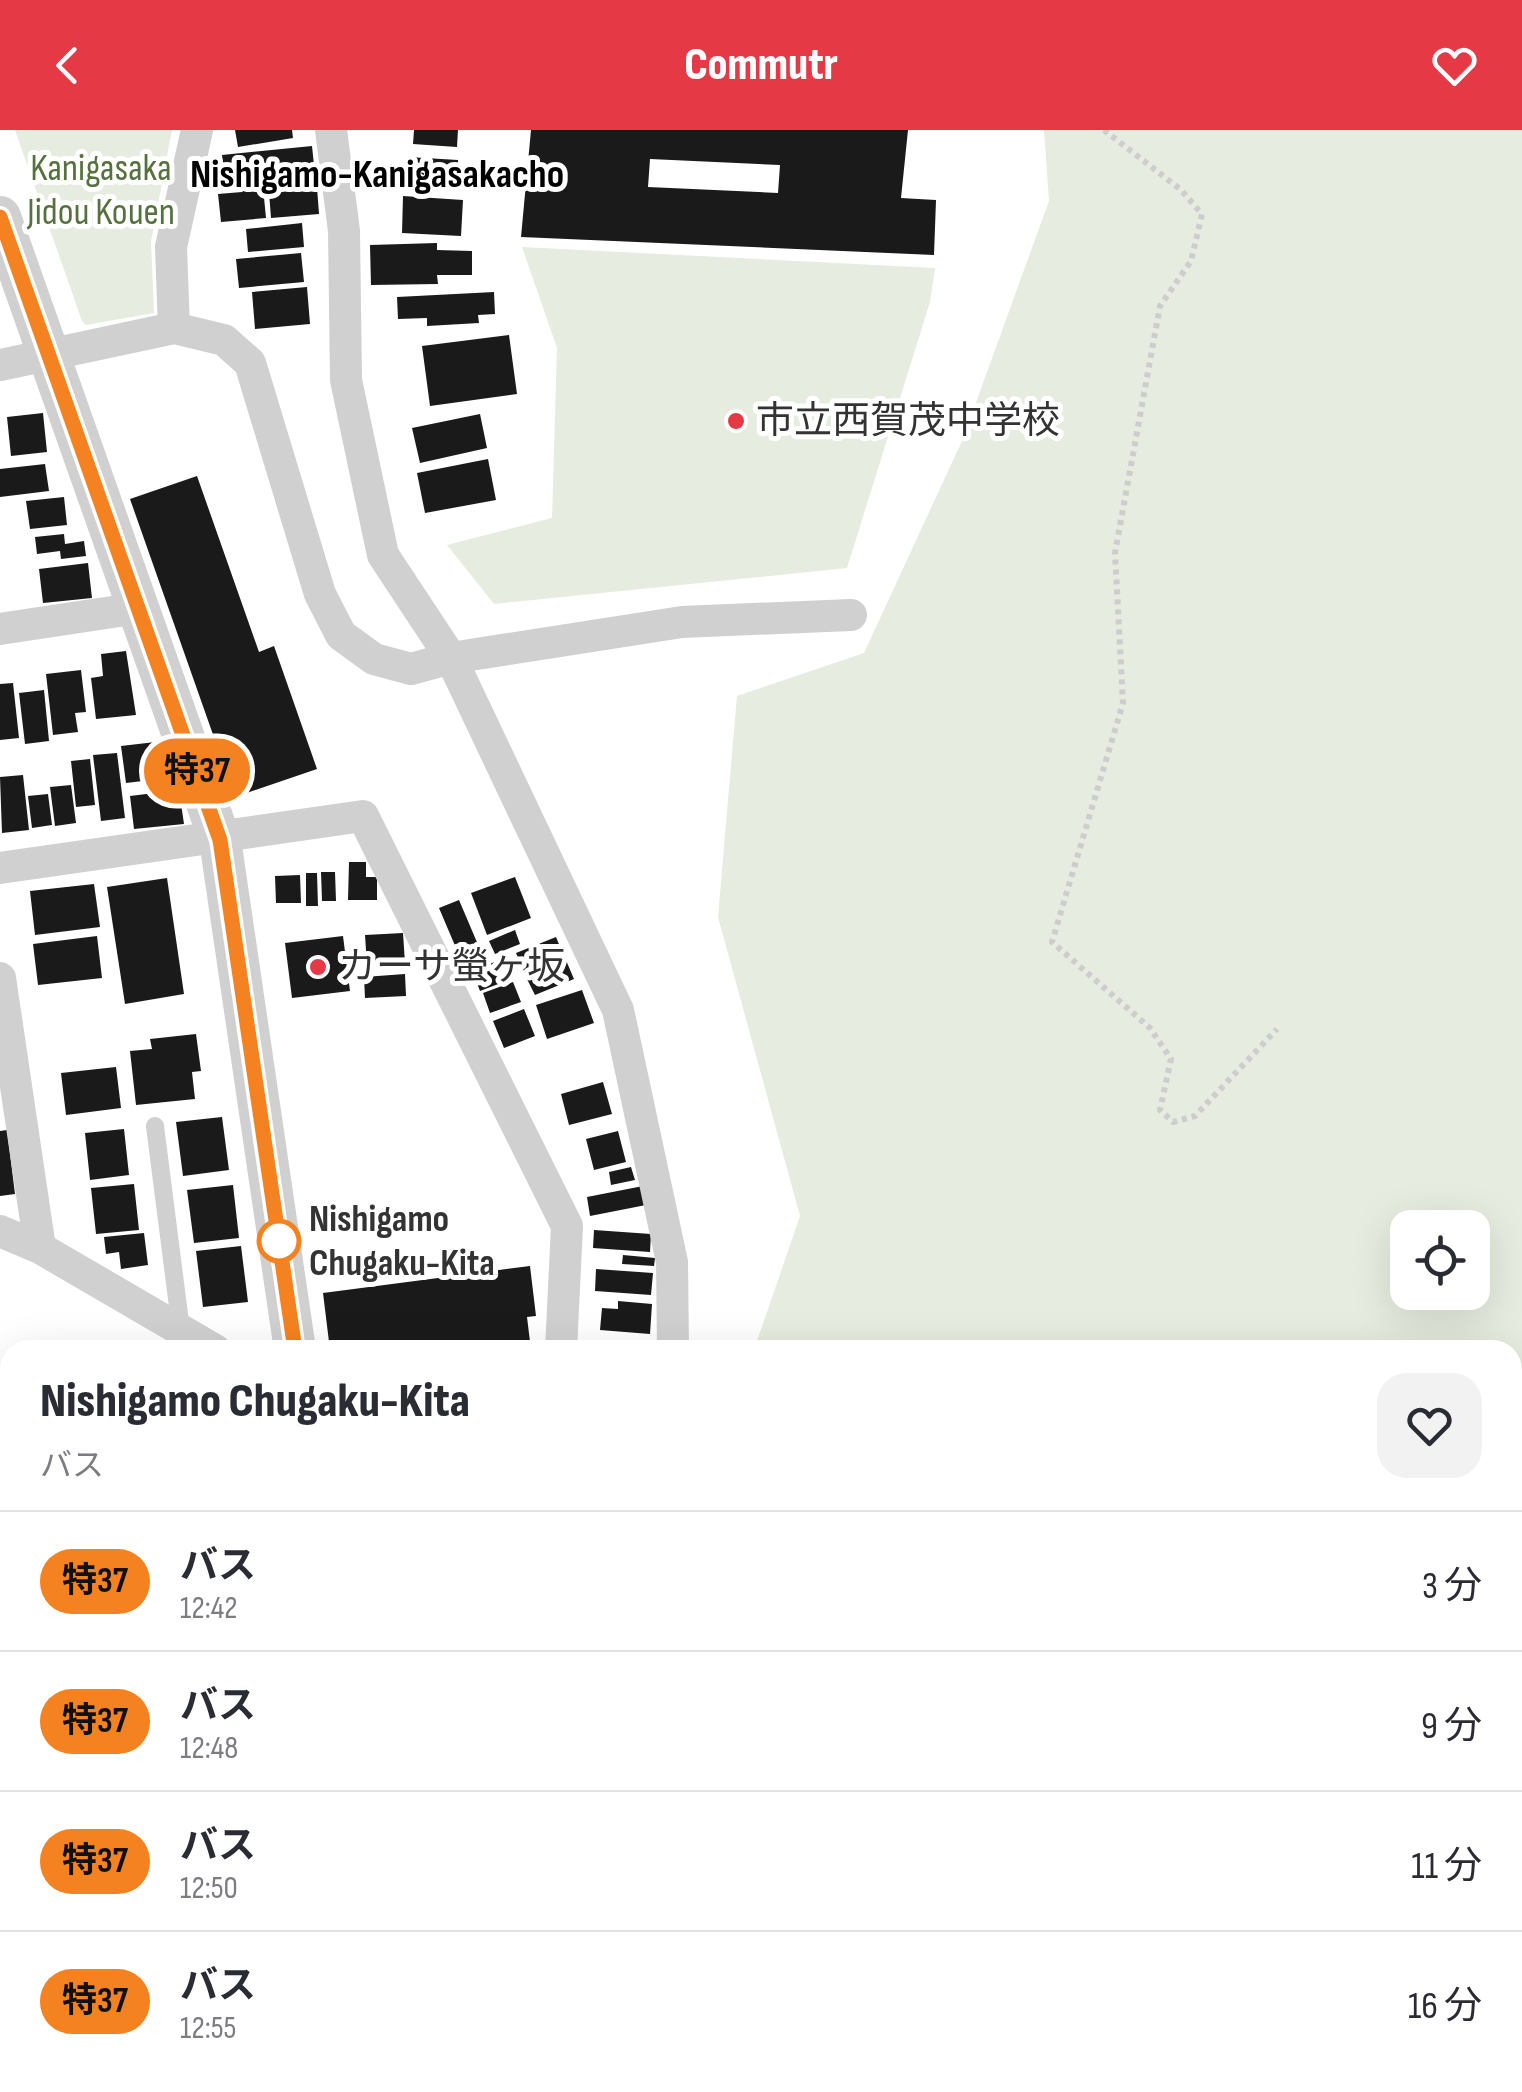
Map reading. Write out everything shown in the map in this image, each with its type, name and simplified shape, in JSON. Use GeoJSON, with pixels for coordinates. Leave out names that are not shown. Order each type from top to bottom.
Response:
{"type":"FeatureCollection","features":[{"type":"Feature","properties":{"kind":"street"},"geometry":{"type":"LineString","coordinates":[[174,328],[171,247],[197,130]]}},
{"type":"Feature","properties":{"kind":"street"},"geometry":{"type":"LineString","coordinates":[[331,130],[344,232],[346,380],[384,555],[451,658],[618,1010],[672,1262],[673,1340]]}},
{"type":"Feature","properties":{"kind":"street"},"geometry":{"type":"LineString","coordinates":[[0,218],[220,840],[293,1340]]}},
{"type":"Feature","properties":{"kind":"street"},"geometry":{"type":"LineString","coordinates":[[0,365],[174,328],[224,340],[250,363],[320,594],[341,635],[374,660],[410,668],[451,658],[682,622],[851,615]]}},
{"type":"Feature","properties":{"kind":"street"},"geometry":{"type":"LineString","coordinates":[[0,628],[140,608]]}},
{"type":"Feature","properties":{"kind":"street"},"geometry":{"type":"LineString","coordinates":[[0,868],[220,840],[363,816],[567,1226],[561,1340]]}},
{"type":"Feature","properties":{"kind":"street"},"geometry":{"type":"LineString","coordinates":[[0,978],[40,1248]]}},
{"type":"Feature","properties":{"kind":"street"},"geometry":{"type":"LineString","coordinates":[[0,1231],[40,1248],[198,1340]]}},
{"type":"Feature","properties":{"kind":"lane"},"geometry":{"type":"LineString","coordinates":[[155,1126],[181,1330]]}},
{"type":"Feature","properties":{"kind":"path"},"geometry":{"type":"LineString","coordinates":[[1104,130],[1180,189],[1202,214],[1191,261],[1160,306],[1115,553],[1123,703],[1052,942],[1150,1028],[1171,1058],[1160,1110],[1174,1122],[1194,1116],[1277,1029]]}},
{"type":"Feature","properties":{"kind":"green space","name":"Kanigasaka Jidou Kouen"},"geometry":{"type":"Polygon","coordinates":[[[15,130],[172,130],[151,241],[154,313],[86,325],[82,321],[15,130]]]}},
{"type":"Feature","properties":{"kind":"green space"},"geometry":{"type":"Polygon","coordinates":[[[1044,130],[1522,130],[1522,1340],[757,1340],[800,1216],[718,917],[737,696],[864,653],[962,441],[1049,201],[1044,130]]]}},
{"type":"Feature","properties":{"kind":"green space"},"geometry":{"type":"Polygon","coordinates":[[[522,247],[935,268],[930,302],[847,568],[494,604],[447,545],[552,518],[557,348],[522,247]]]}},
{"type":"Feature","properties":{"kind":"building"},"geometry":{"type":"Polygon","coordinates":[[[235,130],[292,130],[293,138],[238,147],[235,130]]]}},
{"type":"Feature","properties":{"kind":"building"},"geometry":{"type":"Polygon","coordinates":[[[414,130],[458,130],[457,147],[413,144],[414,130]]]}},
{"type":"Feature","properties":{"kind":"building"},"geometry":{"type":"Polygon","coordinates":[[[531,130],[908,130],[901,198],[936,200],[934,255],[521,237],[531,130]],[[650,159],[648,187],[778,193],[780,165],[650,159]]]}},
{"type":"Feature","properties":{"kind":"building"},"geometry":{"type":"Polygon","coordinates":[[[312,146],[314,165],[224,173],[222,155],[312,146]]]}},
{"type":"Feature","properties":{"kind":"building"},"geometry":{"type":"Polygon","coordinates":[[[408,157],[458,160],[457,190],[406,187],[408,157]]]}},
{"type":"Feature","properties":{"kind":"building"},"geometry":{"type":"Polygon","coordinates":[[[316,174],[319,214],[271,218],[268,179],[316,174]]]}},
{"type":"Feature","properties":{"kind":"building"},"geometry":{"type":"Polygon","coordinates":[[[262,177],[266,218],[221,222],[218,194],[242,192],[241,179],[262,177]]]}},
{"type":"Feature","properties":{"kind":"building"},"geometry":{"type":"Polygon","coordinates":[[[403,196],[463,200],[461,236],[402,233],[403,196]]]}},
{"type":"Feature","properties":{"kind":"building"},"geometry":{"type":"Polygon","coordinates":[[[302,223],[304,247],[248,252],[246,229],[302,223]]]}},
{"type":"Feature","properties":{"kind":"building"},"geometry":{"type":"Polygon","coordinates":[[[437,243],[437,250],[472,251],[472,275],[437,275],[438,284],[371,285],[370,245],[437,243]]]}},
{"type":"Feature","properties":{"kind":"building"},"geometry":{"type":"Polygon","coordinates":[[[301,253],[304,282],[239,288],[236,259],[301,253]]]}},
{"type":"Feature","properties":{"kind":"building"},"geometry":{"type":"Polygon","coordinates":[[[307,287],[310,324],[255,329],[252,292],[307,287]]]}},
{"type":"Feature","properties":{"kind":"building"},"geometry":{"type":"Polygon","coordinates":[[[494,292],[495,314],[478,315],[479,323],[427,326],[427,318],[398,319],[397,297],[494,292]]]}},
{"type":"Feature","properties":{"kind":"building"},"geometry":{"type":"Polygon","coordinates":[[[509,335],[517,394],[430,406],[422,346],[509,335]]]}},
{"type":"Feature","properties":{"kind":"building"},"geometry":{"type":"Polygon","coordinates":[[[43,413],[47,452],[11,456],[7,417],[43,413]]]}},
{"type":"Feature","properties":{"kind":"building"},"geometry":{"type":"Polygon","coordinates":[[[480,414],[487,448],[420,463],[412,428],[480,414]]]}},
{"type":"Feature","properties":{"kind":"building"},"geometry":{"type":"Polygon","coordinates":[[[488,459],[496,500],[425,513],[417,473],[488,459]]]}},
{"type":"Feature","properties":{"kind":"building"},"geometry":{"type":"Polygon","coordinates":[[[45,464],[49,491],[0,497],[0,469],[45,464]]]}},
{"type":"Feature","properties":{"kind":"building"},"geometry":{"type":"Polygon","coordinates":[[[197,476],[259,652],[274,646],[317,769],[235,797],[130,499],[197,476]]]}},
{"type":"Feature","properties":{"kind":"building"},"geometry":{"type":"Polygon","coordinates":[[[64,497],[67,525],[30,529],[26,501],[64,497]]]}},
{"type":"Feature","properties":{"kind":"building"},"geometry":{"type":"Polygon","coordinates":[[[64,534],[65,544],[84,541],[86,556],[61,559],[60,551],[37,554],[35,537],[64,534]]]}},
{"type":"Feature","properties":{"kind":"building"},"geometry":{"type":"Polygon","coordinates":[[[88,563],[92,598],[43,603],[39,569],[88,563]]]}},
{"type":"Feature","properties":{"kind":"building"},"geometry":{"type":"Polygon","coordinates":[[[126,651],[136,715],[96,719],[91,678],[103,676],[101,654],[126,651]]]}},
{"type":"Feature","properties":{"kind":"building"},"geometry":{"type":"Polygon","coordinates":[[[81,670],[86,712],[75,713],[78,732],[53,735],[46,674],[81,670]]]}},
{"type":"Feature","properties":{"kind":"building"},"geometry":{"type":"Polygon","coordinates":[[[13,683],[19,738],[0,740],[0,684],[13,683]]]}},
{"type":"Feature","properties":{"kind":"building"},"geometry":{"type":"Polygon","coordinates":[[[44,690],[49,741],[25,744],[19,693],[44,690]]]}},
{"type":"Feature","properties":{"kind":"building"},"geometry":{"type":"Polygon","coordinates":[[[164,741],[168,778],[126,783],[121,746],[164,741]]]}},
{"type":"Feature","properties":{"kind":"building"},"geometry":{"type":"Polygon","coordinates":[[[117,753],[125,818],[101,821],[93,755],[117,753]]]}},
{"type":"Feature","properties":{"kind":"building"},"geometry":{"type":"Polygon","coordinates":[[[90,759],[95,805],[76,807],[71,761],[90,759]]]}},
{"type":"Feature","properties":{"kind":"building"},"geometry":{"type":"Polygon","coordinates":[[[23,775],[29,830],[2,833],[0,777],[23,775]]]}},
{"type":"Feature","properties":{"kind":"building"},"geometry":{"type":"Polygon","coordinates":[[[71,785],[76,823],[55,826],[50,787],[71,785]]]}},
{"type":"Feature","properties":{"kind":"building"},"geometry":{"type":"Polygon","coordinates":[[[179,790],[184,824],[134,829],[130,796],[179,790]]]}},
{"type":"Feature","properties":{"kind":"building"},"geometry":{"type":"Polygon","coordinates":[[[48,794],[52,825],[32,828],[28,796],[48,794]]]}},
{"type":"Feature","properties":{"kind":"building"},"geometry":{"type":"Polygon","coordinates":[[[349,862],[366,862],[366,877],[377,877],[377,900],[348,900],[349,862]]]}},
{"type":"Feature","properties":{"kind":"building"},"geometry":{"type":"Polygon","coordinates":[[[321,872],[335,872],[336,901],[322,901],[321,872]]]}},
{"type":"Feature","properties":{"kind":"building"},"geometry":{"type":"Polygon","coordinates":[[[306,873],[317,873],[318,906],[306,906],[306,873]]]}},
{"type":"Feature","properties":{"kind":"building"},"geometry":{"type":"Polygon","coordinates":[[[300,875],[301,903],[276,903],[275,876],[300,875]]]}},
{"type":"Feature","properties":{"kind":"building"},"geometry":{"type":"Polygon","coordinates":[[[515,877],[531,918],[487,935],[471,893],[515,877]]]}},
{"type":"Feature","properties":{"kind":"building"},"geometry":{"type":"Polygon","coordinates":[[[167,878],[184,994],[125,1004],[107,887],[167,878]]]}},
{"type":"Feature","properties":{"kind":"building"},"geometry":{"type":"Polygon","coordinates":[[[94,884],[100,927],[35,935],[30,891],[94,884]]]}},
{"type":"Feature","properties":{"kind":"building"},"geometry":{"type":"Polygon","coordinates":[[[459,900],[479,947],[459,955],[439,908],[459,900]]]}},
{"type":"Feature","properties":{"kind":"building"},"geometry":{"type":"Polygon","coordinates":[[[515,930],[520,944],[495,954],[489,941],[515,930]]]}},
{"type":"Feature","properties":{"kind":"building"},"geometry":{"type":"Polygon","coordinates":[[[403,933],[405,963],[367,966],[365,935],[403,933]]]}},
{"type":"Feature","properties":{"kind":"building"},"geometry":{"type":"Polygon","coordinates":[[[97,936],[102,978],[38,985],[33,944],[97,936]]]}},
{"type":"Feature","properties":{"kind":"building","name":"カーサ螢ヶ坂"},"geometry":{"type":"Polygon","coordinates":[[[343,936],[350,991],[292,998],[285,943],[343,936]]]}},
{"type":"Feature","properties":{"kind":"building"},"geometry":{"type":"Polygon","coordinates":[[[556,937],[563,954],[524,971],[516,953],[556,937]]]}},
{"type":"Feature","properties":{"kind":"building"},"geometry":{"type":"Polygon","coordinates":[[[565,958],[574,979],[535,995],[525,975],[565,958]]]}},
{"type":"Feature","properties":{"kind":"building"},"geometry":{"type":"Polygon","coordinates":[[[503,959],[511,979],[480,991],[472,970],[503,959]]]}},
{"type":"Feature","properties":{"kind":"building"},"geometry":{"type":"Polygon","coordinates":[[[405,974],[406,996],[365,998],[364,977],[405,974]]]}},
{"type":"Feature","properties":{"kind":"building"},"geometry":{"type":"Polygon","coordinates":[[[513,982],[521,1002],[490,1013],[483,993],[513,982]]]}},
{"type":"Feature","properties":{"kind":"building"},"geometry":{"type":"Polygon","coordinates":[[[582,990],[594,1023],[547,1039],[536,1005],[582,990]]]}},
{"type":"Feature","properties":{"kind":"building"},"geometry":{"type":"Polygon","coordinates":[[[524,1009],[535,1036],[504,1048],[493,1021],[524,1009]]]}},
{"type":"Feature","properties":{"kind":"building"},"geometry":{"type":"Polygon","coordinates":[[[196,1034],[201,1071],[192,1072],[195,1099],[136,1105],[130,1051],[152,1049],[150,1039],[196,1034]]]}},
{"type":"Feature","properties":{"kind":"building"},"geometry":{"type":"Polygon","coordinates":[[[116,1067],[121,1108],[66,1115],[61,1073],[116,1067]]]}},
{"type":"Feature","properties":{"kind":"building"},"geometry":{"type":"Polygon","coordinates":[[[603,1082],[612,1114],[569,1125],[561,1094],[603,1082]]]}},
{"type":"Feature","properties":{"kind":"building"},"geometry":{"type":"Polygon","coordinates":[[[222,1117],[229,1170],[183,1176],[176,1122],[222,1117]]]}},
{"type":"Feature","properties":{"kind":"building"},"geometry":{"type":"Polygon","coordinates":[[[124,1129],[129,1175],[90,1180],[85,1133],[124,1129]]]}},
{"type":"Feature","properties":{"kind":"building"},"geometry":{"type":"Polygon","coordinates":[[[7,1130],[15,1194],[0,1196],[0,1131],[7,1130]]]}},
{"type":"Feature","properties":{"kind":"building"},"geometry":{"type":"Polygon","coordinates":[[[618,1131],[626,1162],[594,1170],[586,1139],[618,1131]]]}},
{"type":"Feature","properties":{"kind":"building"},"geometry":{"type":"Polygon","coordinates":[[[631,1167],[635,1180],[611,1185],[609,1172],[631,1167]]]}},
{"type":"Feature","properties":{"kind":"building"},"geometry":{"type":"Polygon","coordinates":[[[134,1184],[139,1230],[96,1234],[91,1188],[134,1184]]]}},
{"type":"Feature","properties":{"kind":"building"},"geometry":{"type":"Polygon","coordinates":[[[233,1185],[239,1238],[194,1243],[187,1190],[233,1185]]]}},
{"type":"Feature","properties":{"kind":"building"},"geometry":{"type":"Polygon","coordinates":[[[643,1186],[646,1205],[590,1216],[587,1197],[643,1186]]]}},
{"type":"Feature","properties":{"kind":"building"},"geometry":{"type":"Polygon","coordinates":[[[594,1230],[651,1234],[650,1252],[593,1248],[594,1230]]]}},
{"type":"Feature","properties":{"kind":"building"},"geometry":{"type":"Polygon","coordinates":[[[144,1233],[148,1265],[121,1269],[119,1252],[106,1254],[104,1237],[144,1233]]]}},
{"type":"Feature","properties":{"kind":"building"},"geometry":{"type":"Polygon","coordinates":[[[241,1246],[248,1302],[203,1307],[196,1251],[241,1246]]]}},
{"type":"Feature","properties":{"kind":"building"},"geometry":{"type":"Polygon","coordinates":[[[623,1255],[655,1258],[654,1266],[622,1264],[623,1255]]]}},
{"type":"Feature","properties":{"kind":"building"},"geometry":{"type":"Polygon","coordinates":[[[530,1266],[536,1316],[527,1317],[530,1340],[329,1340],[323,1293],[530,1266]]]}},
{"type":"Feature","properties":{"kind":"building"},"geometry":{"type":"Polygon","coordinates":[[[596,1269],[653,1273],[651,1295],[595,1291],[596,1269]]]}},
{"type":"Feature","properties":{"kind":"building"},"geometry":{"type":"Polygon","coordinates":[[[618,1301],[652,1304],[650,1334],[600,1330],[602,1308],[618,1309],[618,1301]]]}},
{"type":"Feature","properties":{"kind":"bus line","name":"特37"},"geometry":{"type":"LineString","coordinates":[[0,217],[220,840],[294,1340]]}},
{"type":"Feature","properties":{"kind":"place","name":"市立西賀茂中学校"},"geometry":{"type":"Point","coordinates":[736,421]}},
{"type":"Feature","properties":{"kind":"place","name":"カーサ螢ヶ坂"},"geometry":{"type":"Point","coordinates":[318,967]}},
{"type":"Feature","properties":{"kind":"place","name":"Nishigamo Chugaku-Kita"},"geometry":{"type":"Point","coordinates":[279,1241]}},
{"type":"Feature","properties":{"kind":"district","name":"Nishigamo-Kanigasakacho"},"geometry":{"type":"Point","coordinates":[377,175]}}]}
